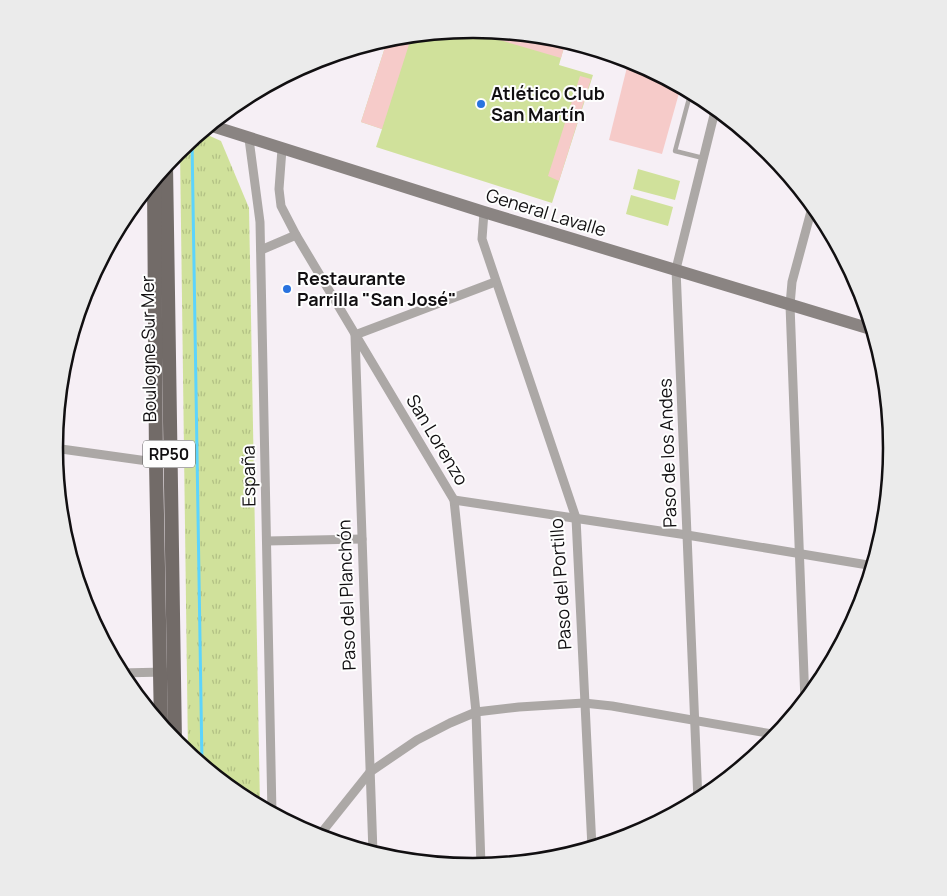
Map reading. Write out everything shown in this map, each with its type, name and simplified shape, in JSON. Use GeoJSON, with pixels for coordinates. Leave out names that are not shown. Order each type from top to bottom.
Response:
{"type":"FeatureCollection","features":[{"type":"Feature","properties":{"kind":"main road","name":"General Lavalle"},"geometry":{"type":"LineString","coordinates":[[217,128],[484,212],[866,327]]}},
{"type":"Feature","properties":{"kind":"main road","name":"Boulogne Sur Mer"},"geometry":{"type":"LineString","coordinates":[[163,463],[166,176]]}},
{"type":"Feature","properties":{"kind":"main road","name":"RP50"},"geometry":{"type":"LineString","coordinates":[[154,190],[167,672],[173,728]]}},
{"type":"Feature","properties":{"kind":"main road","name":"RP50"},"geometry":{"type":"LineString","coordinates":[[162,715],[167,672]]}},
{"type":"Feature","properties":{"kind":"street","name":"Paso de los Andes"},"geometry":{"type":"LineString","coordinates":[[698,792],[676,270],[714,116]]}},
{"type":"Feature","properties":{"kind":"street","name":"España"},"geometry":{"type":"LineString","coordinates":[[249,139],[260,222],[261,250],[272,806]]}},
{"type":"Feature","properties":{"kind":"street","name":"San Lorenzo"},"geometry":{"type":"LineString","coordinates":[[282,149],[279,189],[281,206],[454,500],[476,712],[482,858]]}},
{"type":"Feature","properties":{"kind":"street","name":"Paso del Portillo"},"geometry":{"type":"LineString","coordinates":[[484,212],[482,239],[576,518],[592,841]]}},
{"type":"Feature","properties":{"kind":"street"},"geometry":{"type":"LineString","coordinates":[[805,690],[790,305],[792,282],[810,214]]}},
{"type":"Feature","properties":{"kind":"street"},"geometry":{"type":"LineString","coordinates":[[261,250],[296,234]]}},
{"type":"Feature","properties":{"kind":"street"},"geometry":{"type":"LineString","coordinates":[[355,334],[496,282]]}},
{"type":"Feature","properties":{"kind":"street","name":"Paso del Planchón"},"geometry":{"type":"LineString","coordinates":[[355,334],[373,846]]}},
{"type":"Feature","properties":{"kind":"street"},"geometry":{"type":"LineString","coordinates":[[63,449],[163,463]]}},
{"type":"Feature","properties":{"kind":"street"},"geometry":{"type":"LineString","coordinates":[[454,500],[687,534],[867,565]]}},
{"type":"Feature","properties":{"kind":"street"},"geometry":{"type":"LineString","coordinates":[[267,541],[362,539]]}},
{"type":"Feature","properties":{"kind":"street"},"geometry":{"type":"LineString","coordinates":[[130,672],[167,672]]}},
{"type":"Feature","properties":{"kind":"street"},"geometry":{"type":"LineString","coordinates":[[324,830],[370,772],[417,740],[476,712],[584,703],[612,706],[768,733]]}},
{"type":"Feature","properties":{"kind":"lane"},"geometry":{"type":"LineString","coordinates":[[689,99],[675,151],[704,158]]}},
{"type":"Feature","properties":{"kind":"green space","name":"Atlético Club San Martín"},"geometry":{"type":"Polygon","coordinates":[[[447,38],[500,38],[554,45],[564,47],[559,65],[593,75],[552,203],[376,147],[382,129],[361,122],[385,47],[393,45],[447,38]]]}},
{"type":"Feature","properties":{"kind":"green space"},"geometry":{"type":"Polygon","coordinates":[[[208,135],[221,141],[249,208],[260,799],[224,774],[188,743],[180,161],[208,135]]]}},
{"type":"Feature","properties":{"kind":"green space"},"geometry":{"type":"Polygon","coordinates":[[[638,169],[680,181],[675,200],[633,189],[638,169]]]}},
{"type":"Feature","properties":{"kind":"green space"},"geometry":{"type":"Polygon","coordinates":[[[631,195],[673,207],[668,226],[626,214],[631,195]]]}},
{"type":"Feature","properties":{"kind":"building"},"geometry":{"type":"Polygon","coordinates":[[[493,38],[564,47],[561,58],[493,38]]]}},
{"type":"Feature","properties":{"kind":"building"},"geometry":{"type":"Polygon","coordinates":[[[410,43],[382,129],[361,122],[385,47],[410,43]]]}},
{"type":"Feature","properties":{"kind":"building"},"geometry":{"type":"Polygon","coordinates":[[[627,67],[679,92],[662,154],[609,140],[627,67]]]}},
{"type":"Feature","properties":{"kind":"building"},"geometry":{"type":"Polygon","coordinates":[[[580,76],[591,79],[559,181],[548,176],[580,76]]]}},
{"type":"Feature","properties":{"kind":"waterway"},"geometry":{"type":"LineString","coordinates":[[192,149],[202,756]]}},
{"type":"Feature","properties":{"kind":"place","name":"Atlético Club San Martín"},"geometry":{"type":"Point","coordinates":[481,104]}},
{"type":"Feature","properties":{"kind":"place","name":"Restaurante Parrilla \"San José\""},"geometry":{"type":"Point","coordinates":[287,289]}}]}
